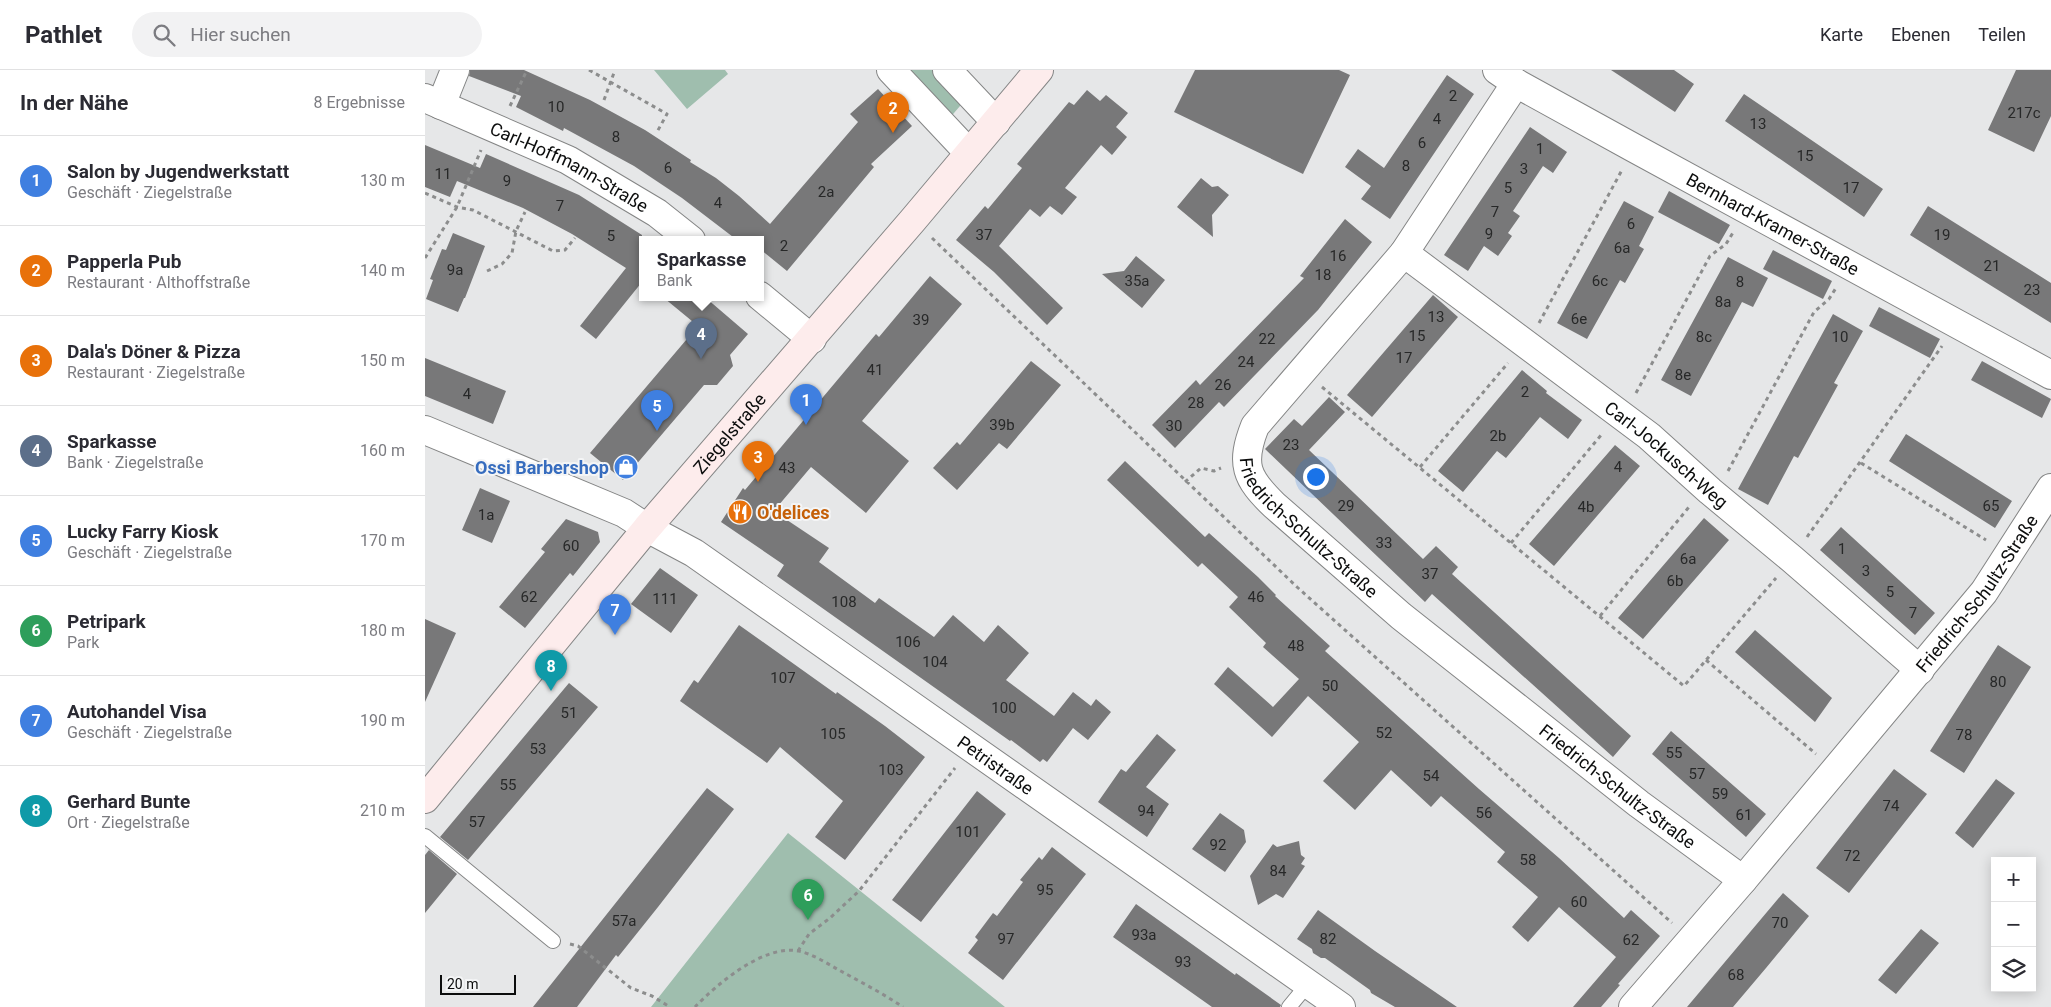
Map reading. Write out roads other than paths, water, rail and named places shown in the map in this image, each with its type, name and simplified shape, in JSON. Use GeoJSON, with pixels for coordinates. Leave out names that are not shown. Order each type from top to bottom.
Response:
{"type":"FeatureCollection","features":[{"type":"Feature","properties":{"kind":"street","name":"Carl-Hoffmann-Straße"},"geometry":{"type":"LineString","coordinates":[[455,70],[433,101],[568,160],[657,213],[686,236]]}},
{"type":"Feature","properties":{"kind":"street"},"geometry":{"type":"LineString","coordinates":[[891,70],[969,153]]}},
{"type":"Feature","properties":{"kind":"street"},"geometry":{"type":"LineString","coordinates":[[947,70],[996,122]]}},
{"type":"Feature","properties":{"kind":"street","name":"Ziegelstraße"},"geometry":{"type":"LineString","coordinates":[[425,799],[647,528],[812,339],[1039,70]]}},
{"type":"Feature","properties":{"kind":"street","name":"Bernhard-Kramer-Straße"},"geometry":{"type":"LineString","coordinates":[[1507,77],[1746,210],[2051,375]]}},
{"type":"Feature","properties":{"kind":"street","name":"Friedrich-Schultz-Straße"},"geometry":{"type":"LineString","coordinates":[[1507,77],[1404,253],[1255,426],[1247,448],[1248,468],[1255,487],[1401,616],[1639,804],[1743,880]]}},
{"type":"Feature","properties":{"kind":"street","name":"Carl-Jockusch-Weg"},"geometry":{"type":"LineString","coordinates":[[1404,253],[1649,436],[1710,491],[1920,670]]}},
{"type":"Feature","properties":{"kind":"street"},"geometry":{"type":"LineString","coordinates":[[764,299],[812,339]]}},
{"type":"Feature","properties":{"kind":"street","name":"Petristraße"},"geometry":{"type":"LineString","coordinates":[[425,430],[624,514],[695,553],[1341,1007]]}},
{"type":"Feature","properties":{"kind":"street","name":"Friedrich-Schultz-Straße"},"geometry":{"type":"LineString","coordinates":[[1633,1007],[1743,880],[1984,592],[2051,488]]}},
{"type":"Feature","properties":{"kind":"lane"},"geometry":{"type":"LineString","coordinates":[[425,836],[553,941]]}},
{"type":"Feature","properties":{"kind":"lane"},"geometry":{"type":"LineString","coordinates":[[1289,1007],[1308,984]]}},
{"type":"Feature","properties":{"kind":"place","name":"Papperla Pub"},"geometry":{"type":"Point","coordinates":[893,133]}},
{"type":"Feature","properties":{"kind":"place","name":"Sparkasse"},"geometry":{"type":"Point","coordinates":[701,359]}},
{"type":"Feature","properties":{"kind":"place","name":"Salon by Jugendwerkstatt"},"geometry":{"type":"Point","coordinates":[806,425]}},
{"type":"Feature","properties":{"kind":"place","name":"Lucky Farry Kiosk"},"geometry":{"type":"Point","coordinates":[657,431]}},
{"type":"Feature","properties":{"kind":"place","name":"Ossi Barbershop"},"geometry":{"type":"Point","coordinates":[626,467]}},
{"type":"Feature","properties":{"kind":"place","name":"Dala's Döner & Pizza"},"geometry":{"type":"Point","coordinates":[758,482]}},
{"type":"Feature","properties":{"kind":"place","name":"O'delices"},"geometry":{"type":"Point","coordinates":[740,512]}},
{"type":"Feature","properties":{"kind":"place","name":"Autohandel Visa"},"geometry":{"type":"Point","coordinates":[615,635]}},
{"type":"Feature","properties":{"kind":"place","name":"Gerhard Bunte"},"geometry":{"type":"Point","coordinates":[551,691]}},
{"type":"Feature","properties":{"kind":"place","name":"Petripark"},"geometry":{"type":"Point","coordinates":[808,920]}}]}
